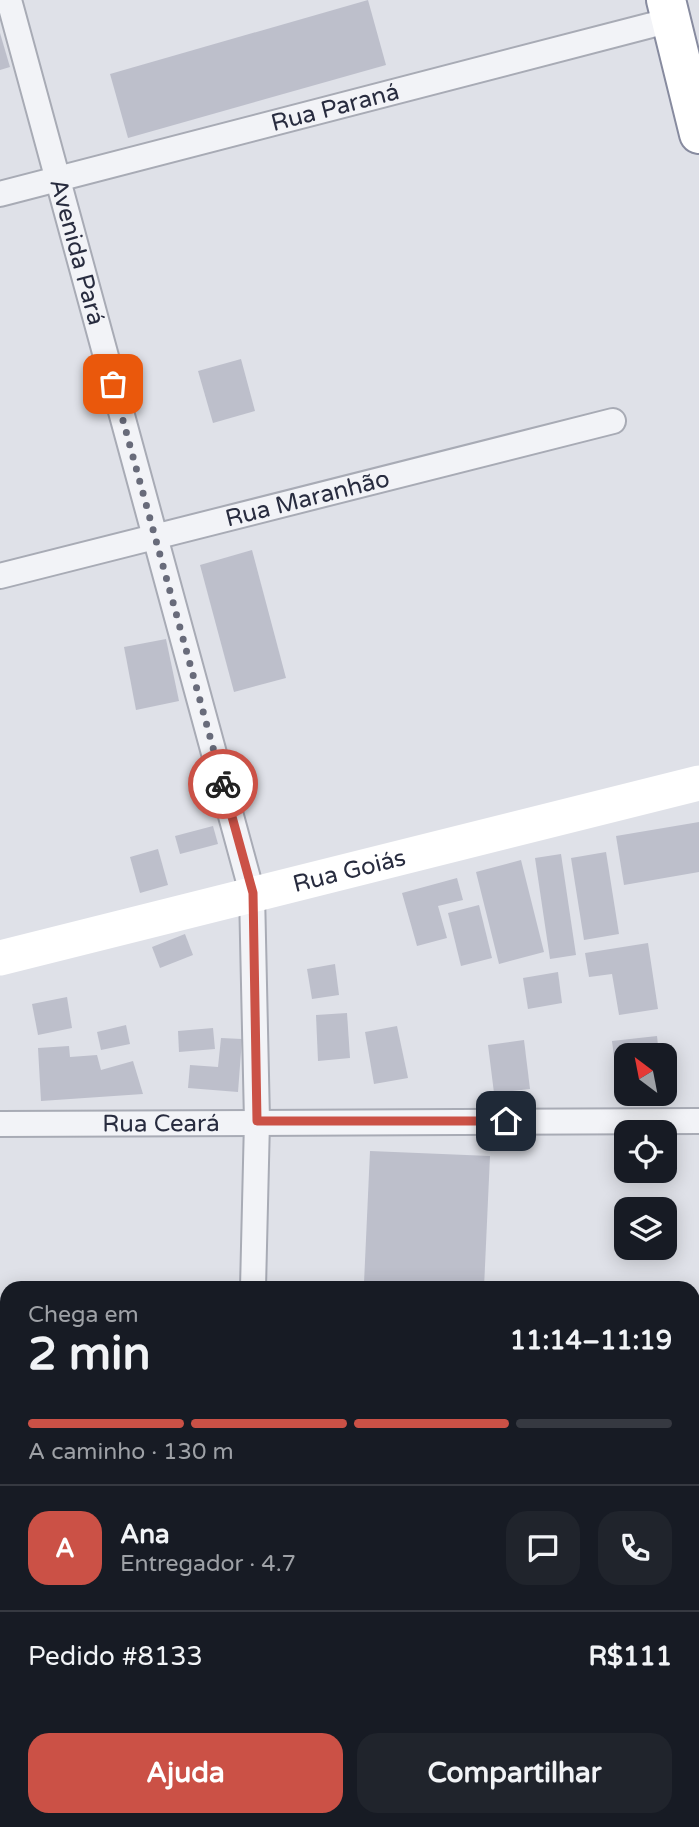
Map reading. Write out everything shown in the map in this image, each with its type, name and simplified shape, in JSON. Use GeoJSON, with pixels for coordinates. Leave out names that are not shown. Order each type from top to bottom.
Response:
{"type":"FeatureCollection","features":[{"type":"Feature","properties":{"kind":"highway"},"geometry":{"type":"LineString","coordinates":[[668,10],[699,134]]}},
{"type":"Feature","properties":{"kind":"street","name":"Avenida Pará"},"geometry":{"type":"LineString","coordinates":[[9,0],[253,893],[257,1121],[253,1281]]}},
{"type":"Feature","properties":{"kind":"street","name":"Rua Paraná"},"geometry":{"type":"LineString","coordinates":[[0,194],[668,10]]}},
{"type":"Feature","properties":{"kind":"street","name":"Rua Maranhão"},"geometry":{"type":"LineString","coordinates":[[0,576],[613,421]]}},
{"type":"Feature","properties":{"kind":"street","name":"Rua Goiás"},"geometry":{"type":"LineString","coordinates":[[0,958],[699,783]]}},
{"type":"Feature","properties":{"kind":"street","name":"Rua Ceará"},"geometry":{"type":"LineString","coordinates":[[0,1124],[699,1121]]}},
{"type":"Feature","properties":{"kind":"building"},"geometry":{"type":"Polygon","coordinates":[[[368,0],[386,65],[128,138],[110,74],[368,0]]]}},
{"type":"Feature","properties":{"kind":"building"},"geometry":{"type":"Polygon","coordinates":[[[0,33],[10,67],[0,70],[0,33]]]}},
{"type":"Feature","properties":{"kind":"building"},"geometry":{"type":"Polygon","coordinates":[[[241,359],[255,411],[213,423],[198,371],[241,359]]]}},
{"type":"Feature","properties":{"kind":"building"},"geometry":{"type":"Polygon","coordinates":[[[252,550],[286,678],[234,692],[200,565],[252,550]]]}},
{"type":"Feature","properties":{"kind":"building"},"geometry":{"type":"Polygon","coordinates":[[[166,639],[179,701],[136,710],[124,647],[166,639]]]}},
{"type":"Feature","properties":{"kind":"building"},"geometry":{"type":"Polygon","coordinates":[[[699,822],[699,872],[624,885],[616,836],[699,822]]]}},
{"type":"Feature","properties":{"kind":"building"},"geometry":{"type":"Polygon","coordinates":[[[213,826],[218,844],[180,854],[175,836],[213,826]]]}},
{"type":"Feature","properties":{"kind":"building"},"geometry":{"type":"Polygon","coordinates":[[[158,849],[168,885],[140,893],[130,857],[158,849]]]}},
{"type":"Feature","properties":{"kind":"building"},"geometry":{"type":"Polygon","coordinates":[[[606,852],[619,934],[584,940],[571,858],[606,852]]]}},
{"type":"Feature","properties":{"kind":"building"},"geometry":{"type":"Polygon","coordinates":[[[561,854],[576,955],[550,959],[535,858],[561,854]]]}},
{"type":"Feature","properties":{"kind":"building"},"geometry":{"type":"Polygon","coordinates":[[[521,860],[544,952],[499,964],[476,872],[521,860]]]}},
{"type":"Feature","properties":{"kind":"building"},"geometry":{"type":"Polygon","coordinates":[[[457,878],[463,900],[438,906],[447,938],[417,946],[402,893],[457,878]]]}},
{"type":"Feature","properties":{"kind":"building"},"geometry":{"type":"Polygon","coordinates":[[[479,905],[492,958],[461,966],[448,913],[479,905]]]}},
{"type":"Feature","properties":{"kind":"building"},"geometry":{"type":"Polygon","coordinates":[[[185,934],[193,955],[160,968],[152,947],[185,934]]]}},
{"type":"Feature","properties":{"kind":"building"},"geometry":{"type":"Polygon","coordinates":[[[648,943],[658,1009],[619,1015],[612,974],[589,977],[585,953],[648,943]]]}},
{"type":"Feature","properties":{"kind":"building"},"geometry":{"type":"Polygon","coordinates":[[[335,964],[339,995],[312,999],[307,969],[335,964]]]}},
{"type":"Feature","properties":{"kind":"building"},"geometry":{"type":"Polygon","coordinates":[[[558,972],[562,1003],[528,1009],[523,978],[558,972]]]}},
{"type":"Feature","properties":{"kind":"building"},"geometry":{"type":"Polygon","coordinates":[[[67,997],[72,1028],[38,1035],[32,1004],[67,997]]]}},
{"type":"Feature","properties":{"kind":"building"},"geometry":{"type":"Polygon","coordinates":[[[347,1013],[350,1058],[318,1061],[316,1015],[347,1013]]]}},
{"type":"Feature","properties":{"kind":"building"},"geometry":{"type":"Polygon","coordinates":[[[126,1025],[130,1044],[101,1050],[97,1032],[126,1025]]]}},
{"type":"Feature","properties":{"kind":"building"},"geometry":{"type":"Polygon","coordinates":[[[397,1026],[408,1078],[374,1084],[365,1032],[397,1026]]]}},
{"type":"Feature","properties":{"kind":"building"},"geometry":{"type":"Polygon","coordinates":[[[213,1028],[215,1049],[179,1052],[178,1031],[213,1028]]]}},
{"type":"Feature","properties":{"kind":"building"},"geometry":{"type":"Polygon","coordinates":[[[657,1036],[658,1043],[614,1043],[614,1057],[612,1041],[657,1036]]]}},
{"type":"Feature","properties":{"kind":"building"},"geometry":{"type":"Polygon","coordinates":[[[221,1038],[242,1039],[238,1092],[188,1088],[190,1065],[218,1067],[221,1038]]]}},
{"type":"Feature","properties":{"kind":"building"},"geometry":{"type":"Polygon","coordinates":[[[524,1040],[530,1089],[494,1093],[488,1045],[524,1040]]]}},
{"type":"Feature","properties":{"kind":"building"},"geometry":{"type":"Polygon","coordinates":[[[69,1046],[70,1057],[97,1055],[101,1070],[133,1061],[143,1094],[41,1101],[38,1048],[69,1046]]]}},
{"type":"Feature","properties":{"kind":"building"},"geometry":{"type":"Polygon","coordinates":[[[370,1151],[490,1156],[484,1281],[364,1281],[370,1151]]]}},
{"type":"Feature","properties":{"kind":"way so far"},"geometry":{"type":"LineString","coordinates":[[113,384],[223,784]]}},
{"type":"Feature","properties":{"kind":"route"},"geometry":{"type":"LineString","coordinates":[[223,784],[253,893],[257,1121],[506,1121]]}}]}
